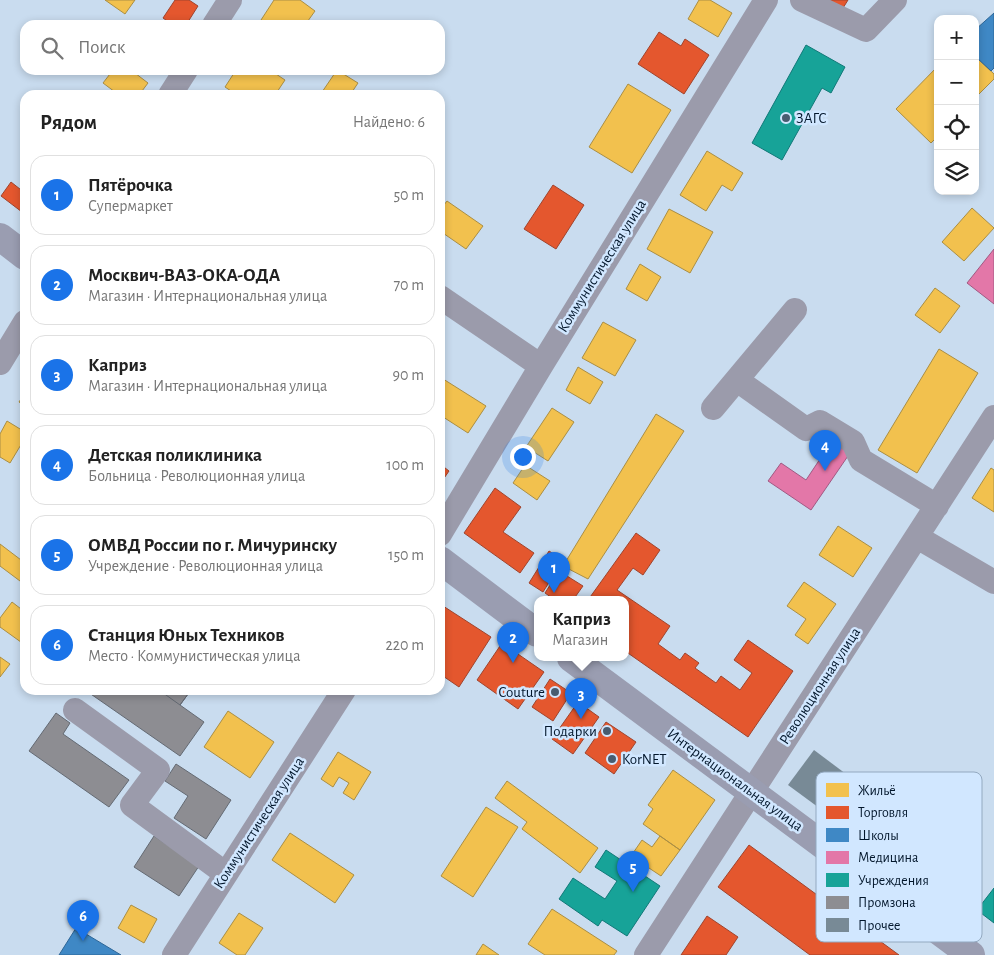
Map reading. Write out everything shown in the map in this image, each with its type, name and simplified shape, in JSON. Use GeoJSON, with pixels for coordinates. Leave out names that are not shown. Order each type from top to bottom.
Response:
{"type":"FeatureCollection","features":[{"type":"Feature","properties":{"kind":"main road"},"geometry":{"type":"LineString","coordinates":[[0,237],[20,252]]}},
{"type":"Feature","properties":{"kind":"main road"},"geometry":{"type":"LineString","coordinates":[[445,564],[534,631]]}},
{"type":"Feature","properties":{"kind":"main road","name":"Интернациональная улица"},"geometry":{"type":"LineString","coordinates":[[575,661],[816,840]]}},
{"type":"Feature","properties":{"kind":"main road","name":"Интернациональная улица"},"geometry":{"type":"LineString","coordinates":[[954,942],[971,955]]}},
{"type":"Feature","properties":{"kind":"street"},"geometry":{"type":"LineString","coordinates":[[217,20],[230,0]]}},
{"type":"Feature","properties":{"kind":"street","name":"Коммунистическая улица"},"geometry":{"type":"LineString","coordinates":[[445,526],[766,0]]}},
{"type":"Feature","properties":{"kind":"street"},"geometry":{"type":"LineString","coordinates":[[802,0],[866,30],[895,0]]}},
{"type":"Feature","properties":{"kind":"street"},"geometry":{"type":"LineString","coordinates":[[173,90],[183,75]]}},
{"type":"Feature","properties":{"kind":"street"},"geometry":{"type":"LineString","coordinates":[[445,300],[541,366]]}},
{"type":"Feature","properties":{"kind":"street"},"geometry":{"type":"LineString","coordinates":[[713,408],[795,310]]}},
{"type":"Feature","properties":{"kind":"street"},"geometry":{"type":"LineString","coordinates":[[0,362],[20,330]]}},
{"type":"Feature","properties":{"kind":"street"},"geometry":{"type":"LineString","coordinates":[[737,380],[806,430],[820,422],[853,442],[861,460],[937,506]]}},
{"type":"Feature","properties":{"kind":"street","name":"Революционная улица"},"geometry":{"type":"LineString","coordinates":[[646,955],[937,506],[992,426]]}},
{"type":"Feature","properties":{"kind":"street"},"geometry":{"type":"LineString","coordinates":[[917,538],[994,582]]}},
{"type":"Feature","properties":{"kind":"street","name":"Коммунистическая улица"},"geometry":{"type":"LineString","coordinates":[[174,955],[341,695]]}},
{"type":"Feature","properties":{"kind":"street"},"geometry":{"type":"LineString","coordinates":[[75,710],[158,770],[132,805],[226,874]]}},
{"type":"Feature","properties":{"kind":"building: Жильё"},"geometry":{"type":"Polygon","coordinates":[[[105,0],[135,0],[125,14],[105,0]]]}},
{"type":"Feature","properties":{"kind":"building: Жильё"},"geometry":{"type":"Polygon","coordinates":[[[274,0],[300,0],[315,11],[309,20],[261,20],[274,0]]]}},
{"type":"Feature","properties":{"kind":"building: Жильё"},"geometry":{"type":"Polygon","coordinates":[[[699,0],[710,0],[732,13],[718,37],[688,19],[699,0]]]}},
{"type":"Feature","properties":{"kind":"building: Жильё"},"geometry":{"type":"Polygon","coordinates":[[[979,60],[994,74],[994,79],[979,94],[979,60]]]}},
{"type":"Feature","properties":{"kind":"building: Жильё"},"geometry":{"type":"Polygon","coordinates":[[[934,70],[934,140],[931,143],[896,109],[934,70]]]}},
{"type":"Feature","properties":{"kind":"building: Жильё"},"geometry":{"type":"Polygon","coordinates":[[[109,75],[138,75],[148,83],[143,90],[112,90],[103,83],[109,75]]]}},
{"type":"Feature","properties":{"kind":"building: Жильё"},"geometry":{"type":"Polygon","coordinates":[[[233,75],[278,75],[285,80],[278,90],[230,90],[225,87],[233,75]]]}},
{"type":"Feature","properties":{"kind":"building: Жильё"},"geometry":{"type":"Polygon","coordinates":[[[334,75],[345,75],[358,83],[353,90],[323,90],[334,75]]]}},
{"type":"Feature","properties":{"kind":"building: Жильё"},"geometry":{"type":"Polygon","coordinates":[[[628,84],[671,110],[632,173],[589,147],[628,84]]]}},
{"type":"Feature","properties":{"kind":"building: Жильё"},"geometry":{"type":"Polygon","coordinates":[[[707,151],[743,173],[732,191],[722,185],[706,211],[680,195],[707,151]]]}},
{"type":"Feature","properties":{"kind":"building: Жильё"},"geometry":{"type":"Polygon","coordinates":[[[447,201],[483,226],[466,249],[445,234],[445,204],[447,201]]]}},
{"type":"Feature","properties":{"kind":"building: Жильё"},"geometry":{"type":"Polygon","coordinates":[[[972,208],[994,228],[964,261],[942,242],[972,208]]]}},
{"type":"Feature","properties":{"kind":"building: Жильё"},"geometry":{"type":"Polygon","coordinates":[[[669,209],[713,232],[690,273],[647,249],[669,209]]]}},
{"type":"Feature","properties":{"kind":"building: Жильё"},"geometry":{"type":"Polygon","coordinates":[[[640,264],[661,277],[647,301],[626,289],[640,264]]]}},
{"type":"Feature","properties":{"kind":"building: Жильё"},"geometry":{"type":"Polygon","coordinates":[[[935,288],[960,306],[940,333],[915,315],[935,288]]]}},
{"type":"Feature","properties":{"kind":"building: Жильё"},"geometry":{"type":"Polygon","coordinates":[[[603,322],[636,340],[615,376],[582,358],[603,322]]]}},
{"type":"Feature","properties":{"kind":"building: Жильё"},"geometry":{"type":"Polygon","coordinates":[[[939,349],[978,373],[917,473],[878,450],[939,349]]]}},
{"type":"Feature","properties":{"kind":"building: Жильё"},"geometry":{"type":"Polygon","coordinates":[[[578,367],[603,382],[590,404],[566,390],[578,367]]]}},
{"type":"Feature","properties":{"kind":"building: Жильё"},"geometry":{"type":"Polygon","coordinates":[[[445,380],[486,406],[468,433],[445,418],[445,380]]]}},
{"type":"Feature","properties":{"kind":"building: Жильё"},"geometry":{"type":"Polygon","coordinates":[[[552,408],[574,422],[548,461],[526,447],[552,408]]]}},
{"type":"Feature","properties":{"kind":"building: Жильё"},"geometry":{"type":"Polygon","coordinates":[[[656,414],[684,431],[588,579],[563,566],[656,414]]]}},
{"type":"Feature","properties":{"kind":"building: Жильё"},"geometry":{"type":"Polygon","coordinates":[[[7,421],[20,429],[20,446],[10,463],[0,457],[0,434],[7,421]]]}},
{"type":"Feature","properties":{"kind":"building: Жильё"},"geometry":{"type":"Polygon","coordinates":[[[525,465],[550,481],[537,500],[513,483],[525,465]]]}},
{"type":"Feature","properties":{"kind":"building: Жильё"},"geometry":{"type":"Polygon","coordinates":[[[991,468],[994,470],[994,512],[972,498],[991,468]]]}},
{"type":"Feature","properties":{"kind":"building: Жильё"},"geometry":{"type":"Polygon","coordinates":[[[838,526],[872,548],[853,577],[819,555],[838,526]]]}},
{"type":"Feature","properties":{"kind":"building: Жильё"},"geometry":{"type":"Polygon","coordinates":[[[0,544],[20,559],[20,581],[0,566],[0,544]]]}},
{"type":"Feature","properties":{"kind":"building: Жильё"},"geometry":{"type":"Polygon","coordinates":[[[804,582],[836,604],[808,644],[795,635],[806,619],[787,606],[804,582]]]}},
{"type":"Feature","properties":{"kind":"building: Жильё"},"geometry":{"type":"Polygon","coordinates":[[[12,602],[20,608],[20,641],[0,627],[0,618],[12,602]]]}},
{"type":"Feature","properties":{"kind":"building: Жильё"},"geometry":{"type":"Polygon","coordinates":[[[0,657],[10,664],[0,677],[0,657]]]}},
{"type":"Feature","properties":{"kind":"building: Жильё"},"geometry":{"type":"Polygon","coordinates":[[[228,711],[274,742],[250,778],[204,747],[228,711]]]}},
{"type":"Feature","properties":{"kind":"building: Жильё"},"geometry":{"type":"Polygon","coordinates":[[[338,752],[371,772],[354,800],[343,793],[349,783],[339,777],[333,787],[321,779],[338,752]]]}},
{"type":"Feature","properties":{"kind":"building: Жильё"},"geometry":{"type":"Polygon","coordinates":[[[673,770],[715,800],[680,850],[643,824],[653,809],[648,805],[673,770]]]}},
{"type":"Feature","properties":{"kind":"building: Жильё"},"geometry":{"type":"Polygon","coordinates":[[[507,781],[598,848],[580,873],[522,829],[527,822],[495,798],[507,781]]]}},
{"type":"Feature","properties":{"kind":"building: Жильё"},"geometry":{"type":"Polygon","coordinates":[[[486,807],[518,827],[473,897],[441,876],[486,807]]]}},
{"type":"Feature","properties":{"kind":"building: Жильё"},"geometry":{"type":"Polygon","coordinates":[[[290,833],[354,875],[335,903],[272,860],[290,833]]]}},
{"type":"Feature","properties":{"kind":"building: Жильё"},"geometry":{"type":"Polygon","coordinates":[[[660,836],[680,850],[661,876],[631,856],[642,840],[652,847],[660,836]]]}},
{"type":"Feature","properties":{"kind":"building: Жильё"},"geometry":{"type":"Polygon","coordinates":[[[131,905],[157,919],[144,943],[118,928],[131,905]]]}},
{"type":"Feature","properties":{"kind":"building: Жильё"},"geometry":{"type":"Polygon","coordinates":[[[552,909],[617,951],[614,955],[545,955],[528,944],[552,909]]]}},
{"type":"Feature","properties":{"kind":"building: Жильё"},"geometry":{"type":"Polygon","coordinates":[[[239,913],[263,928],[245,955],[237,955],[219,943],[239,913]]]}},
{"type":"Feature","properties":{"kind":"building: Жильё"},"geometry":{"type":"Polygon","coordinates":[[[483,944],[499,955],[476,955],[483,944]]]}},
{"type":"Feature","properties":{"kind":"building: Торговля"},"geometry":{"type":"Polygon","coordinates":[[[175,0],[189,0],[198,6],[189,20],[166,20],[163,18],[175,0]]]}},
{"type":"Feature","properties":{"kind":"building: Торговля"},"geometry":{"type":"Polygon","coordinates":[[[827,0],[848,0],[843,8],[827,0]]]}},
{"type":"Feature","properties":{"kind":"building: Торговля"},"geometry":{"type":"Polygon","coordinates":[[[659,32],[681,46],[685,39],[709,55],[684,94],[638,64],[659,32]]]}},
{"type":"Feature","properties":{"kind":"building: Торговля"},"geometry":{"type":"Polygon","coordinates":[[[11,182],[20,189],[20,210],[1,196],[11,182]]]}},
{"type":"Feature","properties":{"kind":"building: Торговля"},"geometry":{"type":"Polygon","coordinates":[[[553,185],[584,205],[556,249],[524,229],[553,185]]]}},
{"type":"Feature","properties":{"kind":"building: Торговля"},"geometry":{"type":"Polygon","coordinates":[[[445,468],[449,471],[445,477],[445,468]]]}},
{"type":"Feature","properties":{"kind":"building: Торговля"},"geometry":{"type":"Polygon","coordinates":[[[495,488],[521,507],[503,532],[534,553],[520,573],[464,533],[495,488]]]}},
{"type":"Feature","properties":{"kind":"building: Торговля"},"geometry":{"type":"Polygon","coordinates":[[[636,533],[660,550],[643,575],[633,568],[617,590],[626,596],[591,596],[636,533]]]}},
{"type":"Feature","properties":{"kind":"building: Торговля"},"geometry":{"type":"Polygon","coordinates":[[[549,551],[563,560],[543,592],[529,583],[549,551]]]}},
{"type":"Feature","properties":{"kind":"building: Торговля"},"geometry":{"type":"Polygon","coordinates":[[[559,571],[583,586],[576,596],[549,596],[545,593],[559,571]]]}},
{"type":"Feature","properties":{"kind":"building: Торговля"},"geometry":{"type":"Polygon","coordinates":[[[629,598],[670,626],[658,644],[680,660],[685,653],[699,663],[695,668],[716,683],[721,676],[740,690],[752,673],[734,660],[748,640],[793,671],[748,737],[629,654],[629,598]]]}},
{"type":"Feature","properties":{"kind":"building: Торговля"},"geometry":{"type":"Polygon","coordinates":[[[445,607],[491,637],[459,687],[445,677],[445,607]]]}},
{"type":"Feature","properties":{"kind":"building: Торговля"},"geometry":{"type":"Polygon","coordinates":[[[502,643],[544,672],[518,709],[477,680],[502,643]]]}},
{"type":"Feature","properties":{"kind":"building: Торговля"},"geometry":{"type":"Polygon","coordinates":[[[550,679],[571,693],[553,721],[532,707],[550,679]]]}},
{"type":"Feature","properties":{"kind":"building: Торговля"},"geometry":{"type":"Polygon","coordinates":[[[578,702],[599,717],[573,754],[552,739],[578,702]]]}},
{"type":"Feature","properties":{"kind":"building: Торговля"},"geometry":{"type":"Polygon","coordinates":[[[606,722],[636,742],[614,774],[585,753],[606,722]]]}},
{"type":"Feature","properties":{"kind":"building: Торговля"},"geometry":{"type":"Polygon","coordinates":[[[749,845],[816,894],[816,942],[881,942],[899,955],[810,955],[718,887],[749,845]]]}},
{"type":"Feature","properties":{"kind":"building: Торговля"},"geometry":{"type":"Polygon","coordinates":[[[707,916],[738,937],[726,955],[681,955],[707,916]]]}},
{"type":"Feature","properties":{"kind":"building: Школы"},"geometry":{"type":"Polygon","coordinates":[[[994,13],[994,68],[991,71],[979,60],[979,26],[994,13]]]}},
{"type":"Feature","properties":{"kind":"building: Школы"},"geometry":{"type":"Polygon","coordinates":[[[76,928],[121,955],[59,955],[76,928]]]}},
{"type":"Feature","properties":{"kind":"building: Медицина"},"geometry":{"type":"Polygon","coordinates":[[[994,249],[994,304],[967,283],[994,249]]]}},
{"type":"Feature","properties":{"kind":"building: Медицина"},"geometry":{"type":"Polygon","coordinates":[[[832,441],[850,453],[811,510],[768,481],[781,463],[806,480],[832,441]]]}},
{"type":"Feature","properties":{"kind":"building: Учреждения","name":"ЗАГС"},"geometry":{"type":"Polygon","coordinates":[[[806,45],[845,67],[831,93],[822,88],[782,160],[752,143],[806,45]]]}},
{"type":"Feature","properties":{"kind":"building: Учреждения"},"geometry":{"type":"Polygon","coordinates":[[[606,850],[660,886],[627,936],[602,920],[598,926],[559,899],[573,878],[605,899],[617,881],[595,867],[606,850]]]}},
{"type":"Feature","properties":{"kind":"building: Учреждения"},"geometry":{"type":"Polygon","coordinates":[[[994,888],[994,923],[982,914],[982,904],[994,888]]]}},
{"type":"Feature","properties":{"kind":"building: Промзона"},"geometry":{"type":"Polygon","coordinates":[[[92,695],[187,695],[180,705],[204,722],[180,756],[92,695]]]}},
{"type":"Feature","properties":{"kind":"building: Промзона"},"geometry":{"type":"Polygon","coordinates":[[[166,695],[187,695],[180,705],[166,695]]]}},
{"type":"Feature","properties":{"kind":"building: Промзона"},"geometry":{"type":"Polygon","coordinates":[[[56,713],[70,723],[63,734],[129,780],[109,807],[29,751],[56,713]]]}},
{"type":"Feature","properties":{"kind":"building: Промзона"},"geometry":{"type":"Polygon","coordinates":[[[176,764],[231,800],[206,839],[174,818],[188,796],[165,781],[176,764]]]}},
{"type":"Feature","properties":{"kind":"building: Промзона"},"geometry":{"type":"Polygon","coordinates":[[[154,836],[199,866],[179,896],[134,867],[154,836]]]}},
{"type":"Feature","properties":{"kind":"building: Прочее"},"geometry":{"type":"Polygon","coordinates":[[[814,750],[843,772],[816,772],[816,806],[788,785],[814,750]]]}},
{"type":"Feature","properties":{"kind":"place","name":"ЗАГС"},"geometry":{"type":"Point","coordinates":[786,118]}},
{"type":"Feature","properties":{"kind":"place","name":"Детская поликлиника"},"geometry":{"type":"Point","coordinates":[825,471]}},
{"type":"Feature","properties":{"kind":"place","name":"Пятёрочка"},"geometry":{"type":"Point","coordinates":[554,593]}},
{"type":"Feature","properties":{"kind":"place","name":"Москвич-ВАЗ-ОКА-ОДА"},"geometry":{"type":"Point","coordinates":[513,663]}},
{"type":"Feature","properties":{"kind":"place","name":"Couture"},"geometry":{"type":"Point","coordinates":[555,692]}},
{"type":"Feature","properties":{"kind":"place","name":"Каприз"},"geometry":{"type":"Point","coordinates":[581,719]}},
{"type":"Feature","properties":{"kind":"place","name":"Подарки"},"geometry":{"type":"Point","coordinates":[607,731]}},
{"type":"Feature","properties":{"kind":"place","name":"KorNET"},"geometry":{"type":"Point","coordinates":[612,759]}},
{"type":"Feature","properties":{"kind":"place","name":"ОМВД России по г. Мичуринску"},"geometry":{"type":"Point","coordinates":[633,892]}},
{"type":"Feature","properties":{"kind":"place","name":"Станция Юных Техников"},"geometry":{"type":"Point","coordinates":[83,941]}}]}
